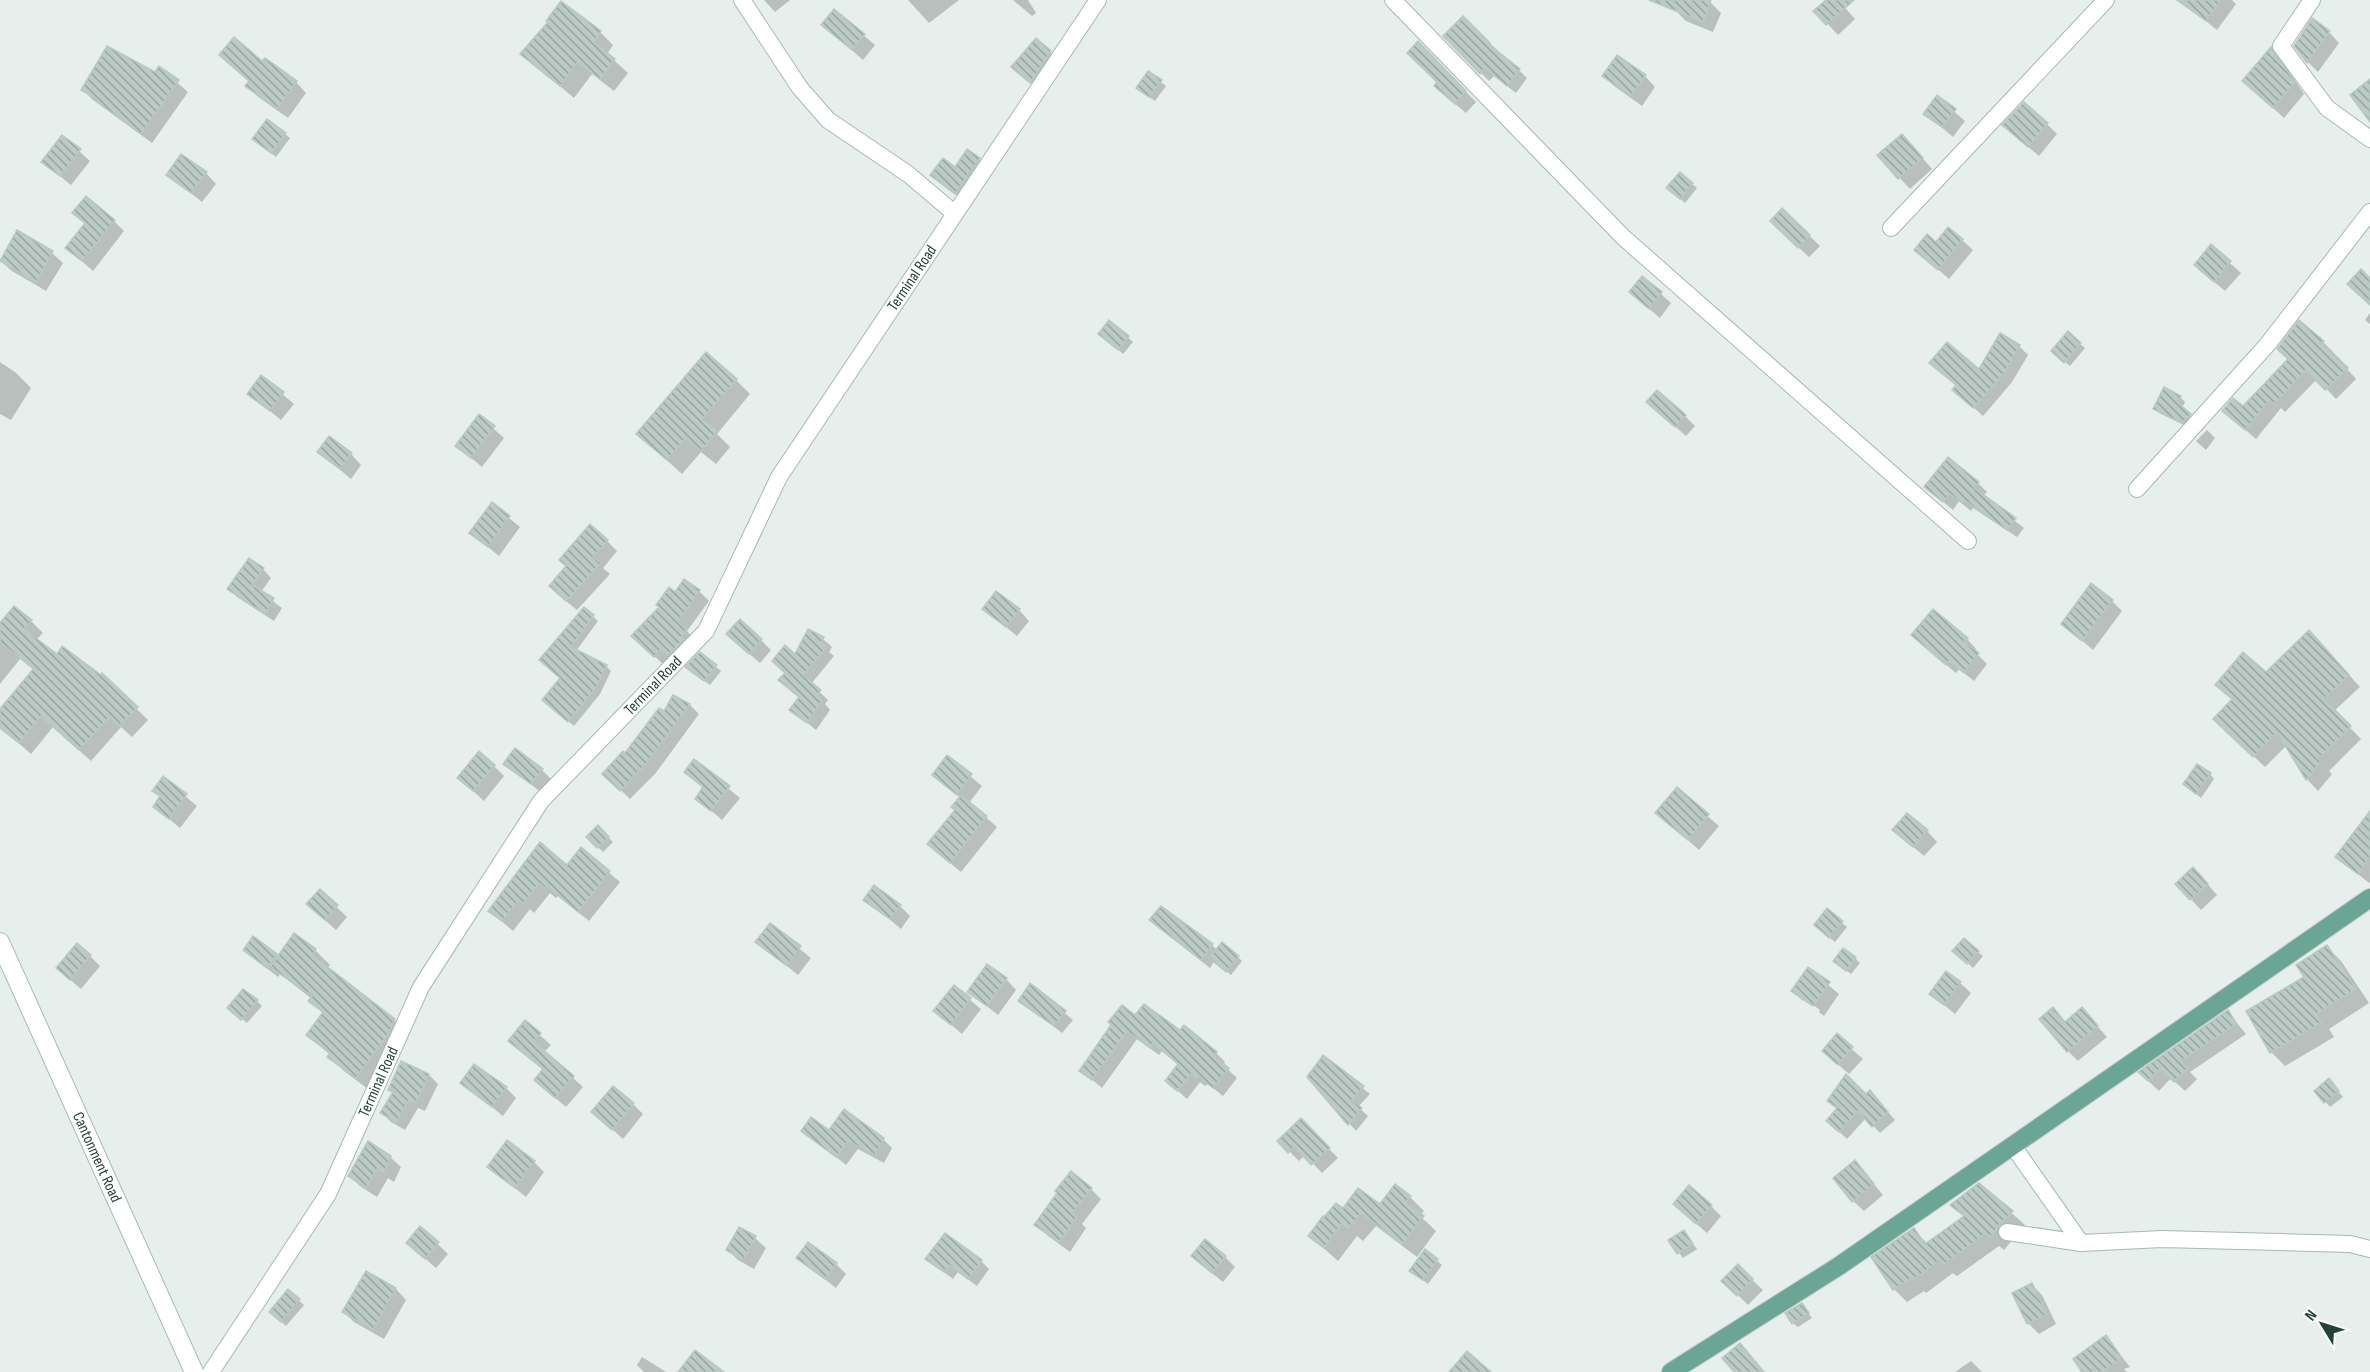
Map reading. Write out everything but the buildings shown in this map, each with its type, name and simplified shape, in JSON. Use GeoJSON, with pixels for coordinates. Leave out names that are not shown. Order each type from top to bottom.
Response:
{"type":"FeatureCollection","features":[{"type":"Feature","properties":{"kind":"main road"},"geometry":{"type":"LineString","coordinates":[[1671,1372],[1839,1266],[2370,898]]}},
{"type":"Feature","properties":{"kind":"street"},"geometry":{"type":"LineString","coordinates":[[742,0],[800,88],[828,120],[908,174],[954,213]]}},
{"type":"Feature","properties":{"kind":"street","name":"Terminal Road"},"geometry":{"type":"LineString","coordinates":[[212,1372],[328,1194],[421,987],[541,801],[706,631],[778,477],[1098,0]]}},
{"type":"Feature","properties":{"kind":"street"},"geometry":{"type":"LineString","coordinates":[[1393,0],[1623,237],[1968,541]]}},
{"type":"Feature","properties":{"kind":"street"},"geometry":{"type":"LineString","coordinates":[[1891,228],[2106,0]]}},
{"type":"Feature","properties":{"kind":"street"},"geometry":{"type":"LineString","coordinates":[[2312,0],[2281,46],[2327,108],[2370,139]]}},
{"type":"Feature","properties":{"kind":"street"},"geometry":{"type":"LineString","coordinates":[[2137,489],[2267,345],[2370,212]]}},
{"type":"Feature","properties":{"kind":"street","name":"Cantonment Road"},"geometry":{"type":"LineString","coordinates":[[0,942],[194,1372]]}},
{"type":"Feature","properties":{"kind":"street"},"geometry":{"type":"LineString","coordinates":[[2013,1146],[2081,1243]]}},
{"type":"Feature","properties":{"kind":"street"},"geometry":{"type":"LineString","coordinates":[[2007,1232],[2081,1243],[2162,1239],[2350,1244],[2370,1249]]}}]}
